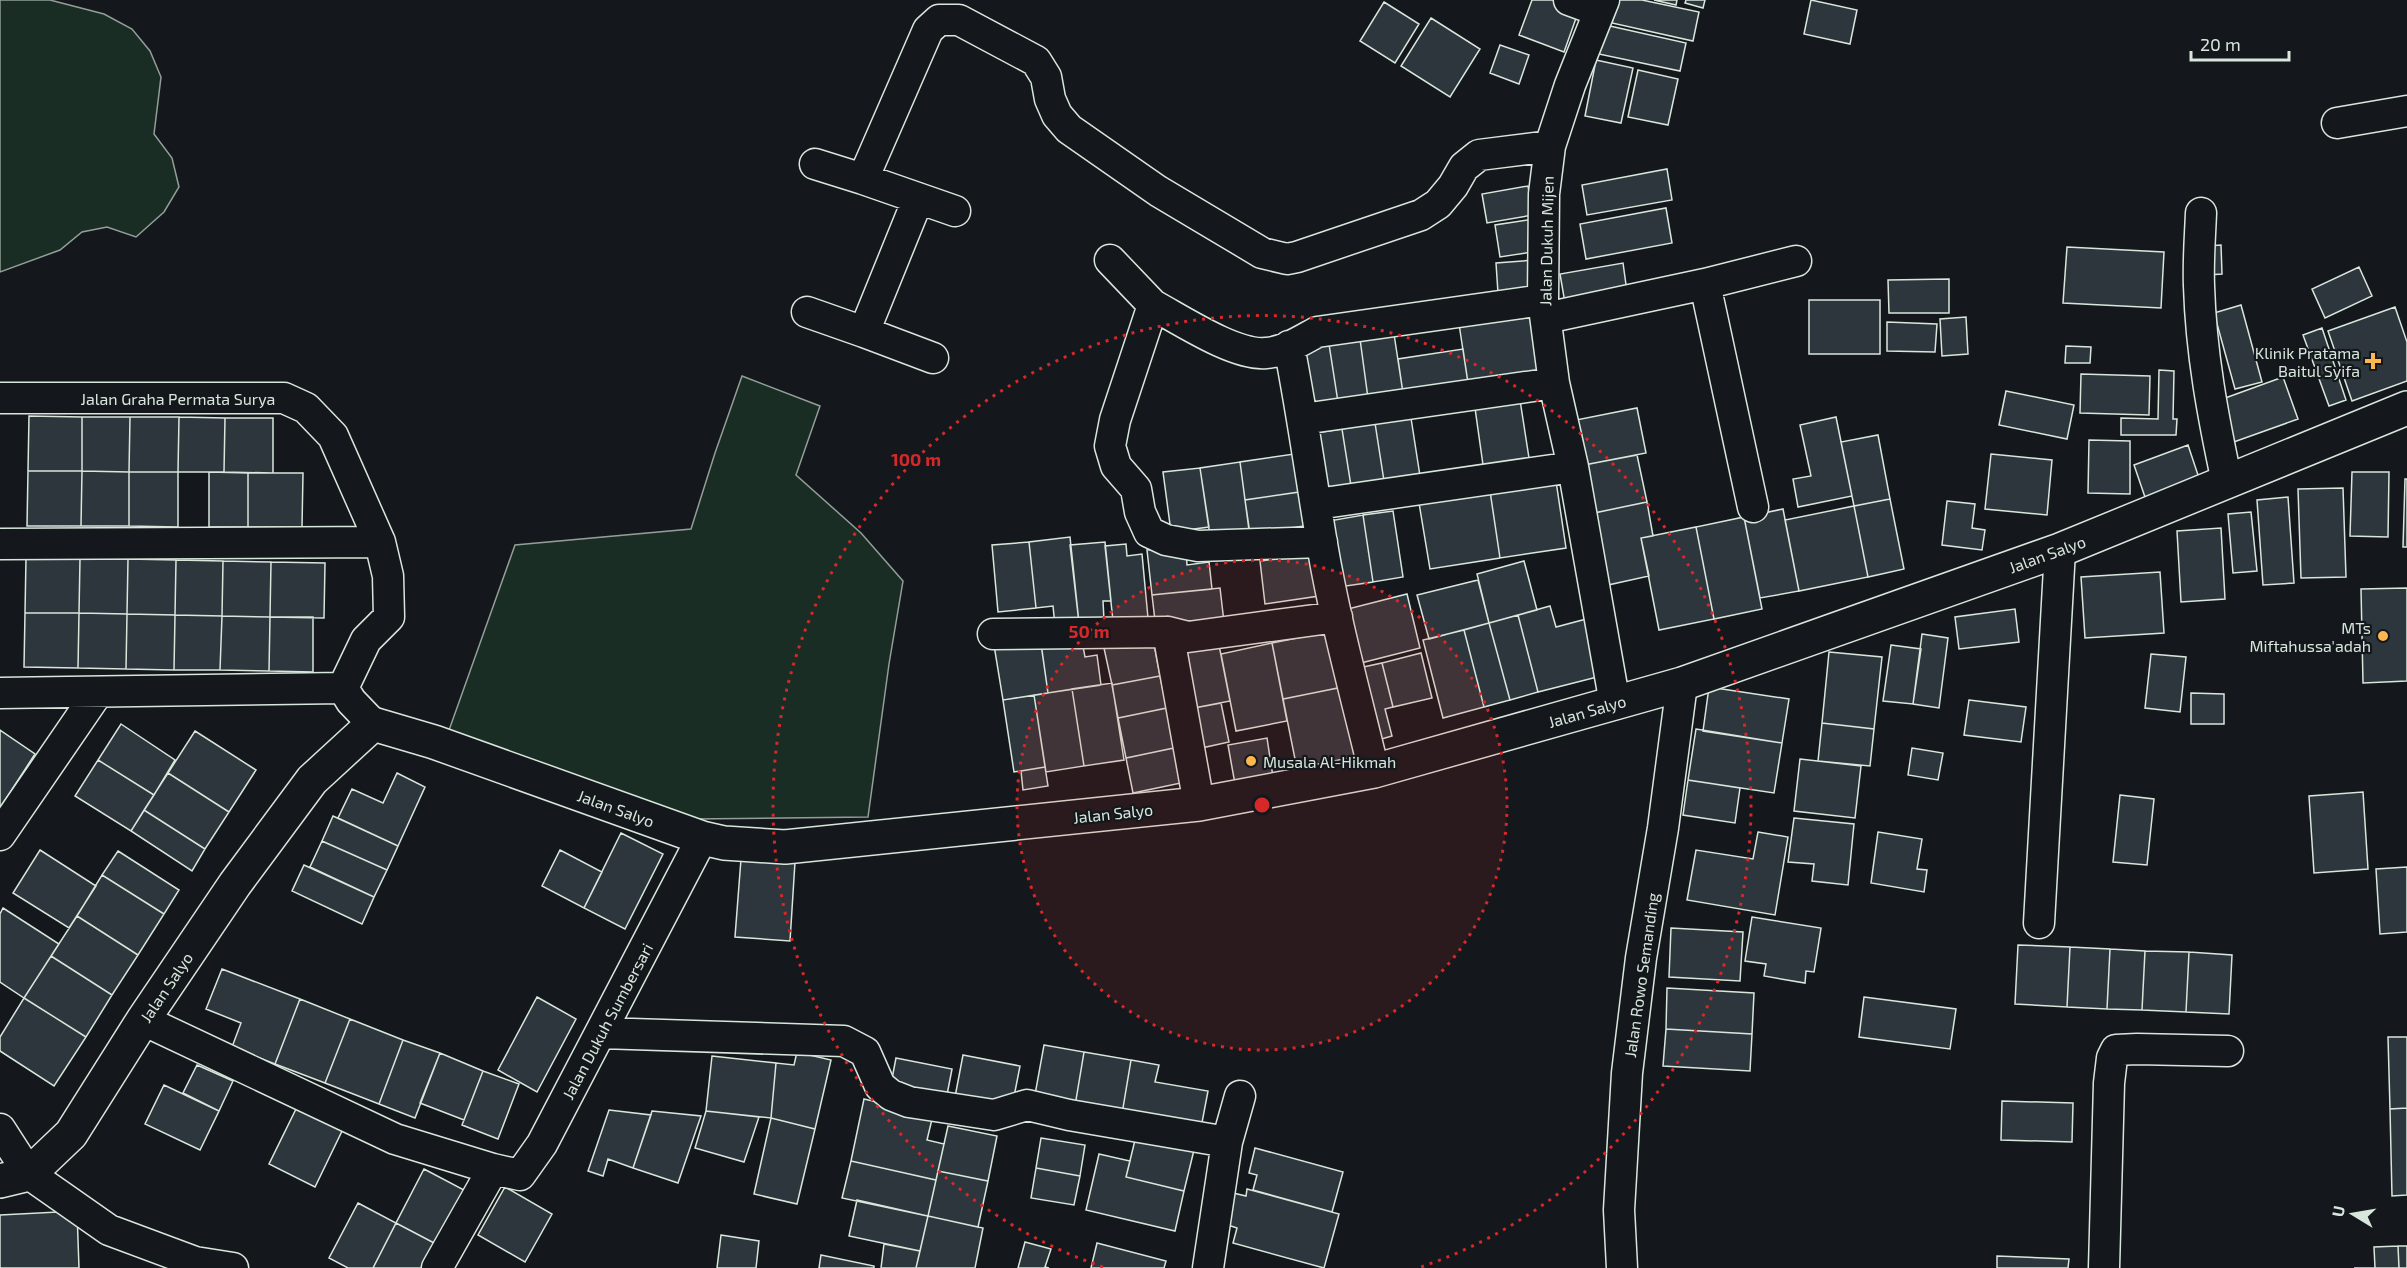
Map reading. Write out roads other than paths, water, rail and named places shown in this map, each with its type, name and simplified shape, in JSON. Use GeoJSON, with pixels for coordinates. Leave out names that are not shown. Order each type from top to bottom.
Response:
{"type":"FeatureCollection","features":[{"type":"Feature","properties":{"kind":"street"},"geometry":{"type":"LineString","coordinates":[[1569,0],[1601,5]]}},
{"type":"Feature","properties":{"kind":"street","name":"Jalan Dukuh Mijen"},"geometry":{"type":"LineString","coordinates":[[1601,5],[1570,85],[1550,146],[1544,194],[1544,309],[1554,383],[1573,467],[1615,704]]}},
{"type":"Feature","properties":{"kind":"street"},"geometry":{"type":"LineString","coordinates":[[863,179],[928,30],[939,20],[959,20],[1036,61],[1046,77],[1050,99],[1057,115],[1069,129],[1158,191],[1262,253],[1274,257],[1297,257],[1421,215],[1438,204],[1453,186],[1464,167],[1479,155],[1550,146]]}},
{"type":"Feature","properties":{"kind":"street"},"geometry":{"type":"LineString","coordinates":[[2337,123],[2407,111]]}},
{"type":"Feature","properties":{"kind":"street"},"geometry":{"type":"LineString","coordinates":[[815,164],[955,211]]}},
{"type":"Feature","properties":{"kind":"street"},"geometry":{"type":"LineString","coordinates":[[864,332],[918,199]]}},
{"type":"Feature","properties":{"kind":"street"},"geometry":{"type":"LineString","coordinates":[[2201,213],[2199,286],[2203,348],[2210,403],[2227,482]]}},
{"type":"Feature","properties":{"kind":"street"},"geometry":{"type":"LineString","coordinates":[[1110,260],[1152,305],[1232,347],[1267,353],[1289,346],[1317,332],[1544,309],[1705,284],[1796,261]]}},
{"type":"Feature","properties":{"kind":"street"},"geometry":{"type":"LineString","coordinates":[[1705,284],[1753,507]]}},
{"type":"Feature","properties":{"kind":"street"},"geometry":{"type":"LineString","coordinates":[[1152,305],[1115,420],[1110,446],[1116,466],[1136,489],[1140,512],[1149,531],[1166,540],[1198,546],[1322,543]]}},
{"type":"Feature","properties":{"kind":"street"},"geometry":{"type":"LineString","coordinates":[[807,312],[933,358]]}},
{"type":"Feature","properties":{"kind":"street"},"geometry":{"type":"LineString","coordinates":[[1289,346],[1304,419],[1322,543],[1337,617],[1374,771]]}},
{"type":"Feature","properties":{"kind":"street"},"geometry":{"type":"LineString","coordinates":[[1304,419],[1554,383]]}},
{"type":"Feature","properties":{"kind":"street","name":"Jalan Graha Permata Surya"},"geometry":{"type":"LineString","coordinates":[[0,398],[284,398],[306,408],[333,436],[380,542],[388,576],[389,617],[366,640],[343,688]]}},
{"type":"Feature","properties":{"kind":"street","name":"Jalan Salyo"},"geometry":{"type":"LineString","coordinates":[[14,1178],[71,1134],[143,1020],[235,884],[312,780],[373,724],[434,742],[702,838],[724,843],[785,847],[1199,804],[1374,771],[1682,684],[2060,550],[2407,408]]}},
{"type":"Feature","properties":{"kind":"street"},"geometry":{"type":"LineString","coordinates":[[1317,504],[1573,467]]}},
{"type":"Feature","properties":{"kind":"street"},"geometry":{"type":"LineString","coordinates":[[0,544],[380,542]]}},
{"type":"Feature","properties":{"kind":"street"},"geometry":{"type":"LineString","coordinates":[[2039,923],[2060,550]]}},
{"type":"Feature","properties":{"kind":"street"},"geometry":{"type":"LineString","coordinates":[[993,634],[1168,632],[1188,637],[1337,617]]}},
{"type":"Feature","properties":{"kind":"street"},"geometry":{"type":"LineString","coordinates":[[1168,632],[1199,804]]}},
{"type":"Feature","properties":{"kind":"street","name":"Jalan Rowo Semanding"},"geometry":{"type":"LineString","coordinates":[[1622,1268],[1619,1210],[1627,1073],[1641,957],[1663,828],[1682,684]]}},
{"type":"Feature","properties":{"kind":"street"},"geometry":{"type":"LineString","coordinates":[[0,693],[343,688],[351,701],[373,724]]}},
{"type":"Feature","properties":{"kind":"street"},"geometry":{"type":"LineString","coordinates":[[0,835],[98,692]]}},
{"type":"Feature","properties":{"kind":"street","name":"Jalan Dukuh Sumbersari"},"geometry":{"type":"LineString","coordinates":[[143,1020],[395,1139],[520,1175],[542,1144],[702,838]]}},
{"type":"Feature","properties":{"kind":"street"},"geometry":{"type":"LineString","coordinates":[[601,1033],[844,1041],[865,1052],[880,1086],[891,1095],[909,1102],[994,1116],[1027,1105],[1069,1115],[1227,1142]]}},
{"type":"Feature","properties":{"kind":"street"},"geometry":{"type":"LineString","coordinates":[[2104,1268],[2109,1083],[2112,1058],[2116,1050],[2138,1048],[2228,1051]]}},
{"type":"Feature","properties":{"kind":"street"},"geometry":{"type":"LineString","coordinates":[[1208,1268],[1227,1142],[1240,1096]]}},
{"type":"Feature","properties":{"kind":"street"},"geometry":{"type":"LineString","coordinates":[[0,1129],[14,1178],[109,1230],[195,1265],[233,1268]]}},
{"type":"Feature","properties":{"kind":"street"},"geometry":{"type":"LineString","coordinates":[[436,1268],[493,1169]]}},
{"type":"Feature","properties":{"kind":"place","name":"Klinik Pratama Baitul Syifa"},"geometry":{"type":"Point","coordinates":[2373,361]}},
{"type":"Feature","properties":{"kind":"place","name":"MTs Miftahussa'adah"},"geometry":{"type":"Point","coordinates":[2383,636]}},
{"type":"Feature","properties":{"kind":"place","name":"Musala Al-Hikmah"},"geometry":{"type":"Point","coordinates":[1251,761]}}]}
